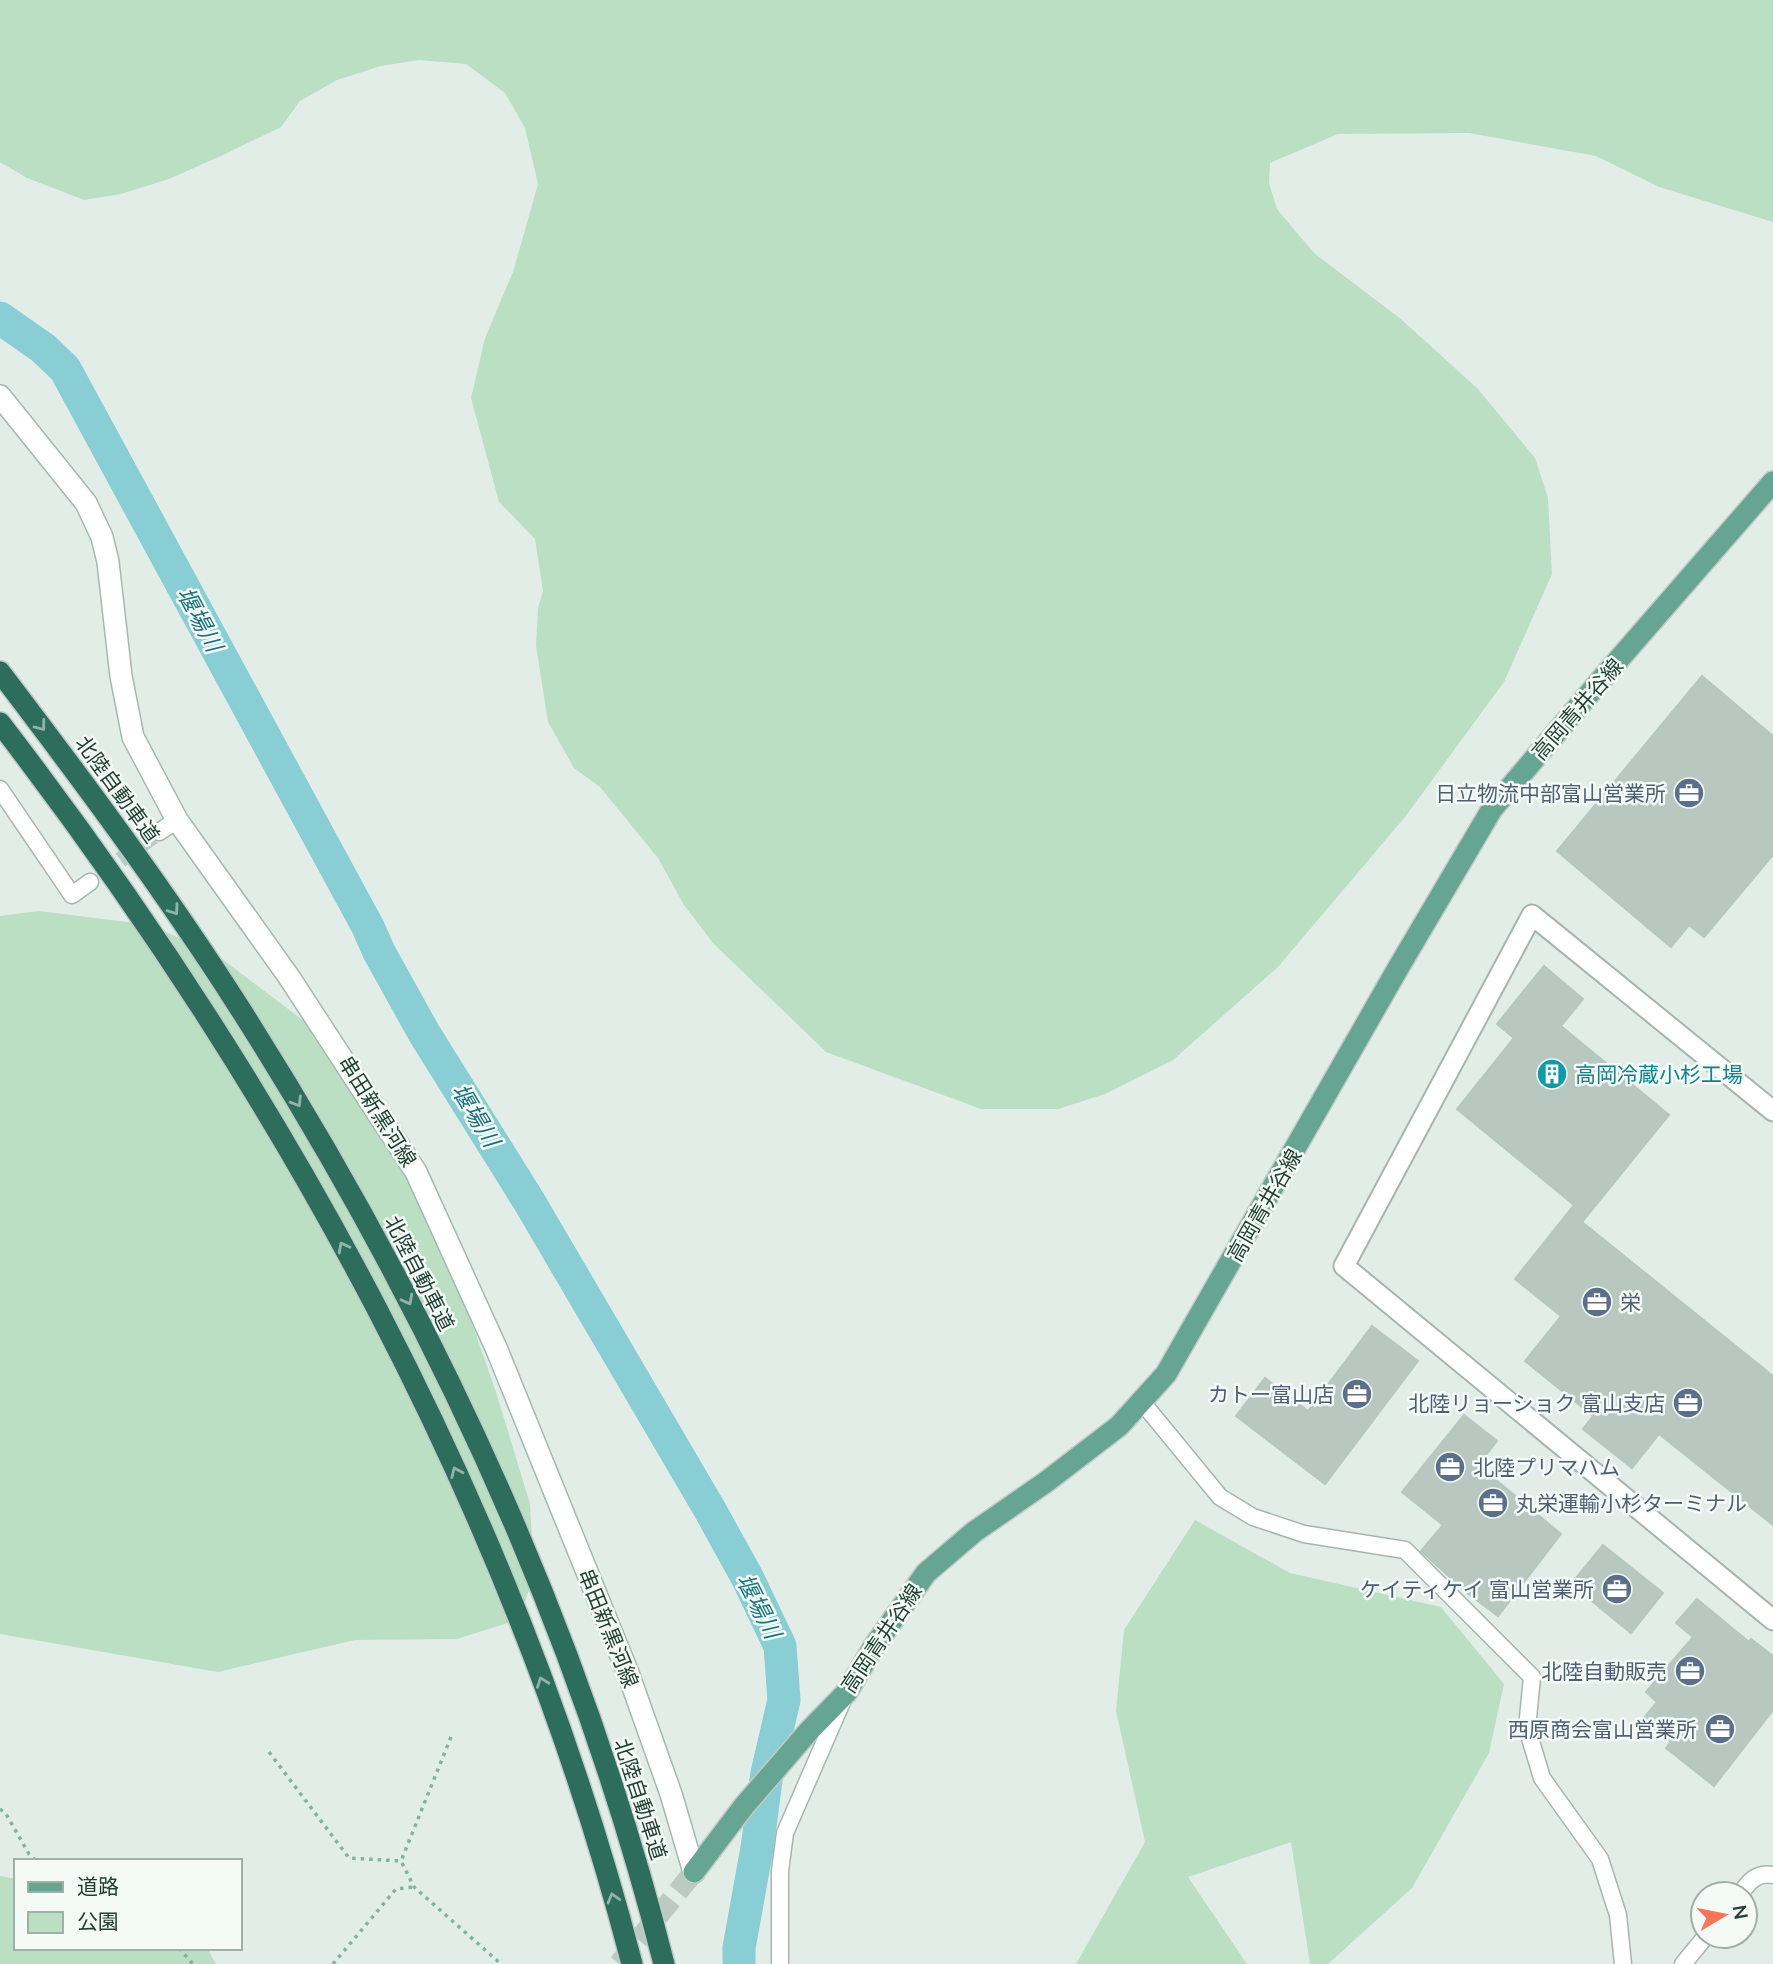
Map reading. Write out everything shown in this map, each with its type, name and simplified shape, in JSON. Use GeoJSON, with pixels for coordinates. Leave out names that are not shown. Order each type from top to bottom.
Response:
{"type":"FeatureCollection","features":[{"type":"Feature","properties":{"kind":"highway","name":"北陸自動車道"},"geometry":{"type":"LineString","coordinates":[[0,671],[108,816],[239,1007],[357,1205],[413,1309],[509,1511],[550,1612],[589,1716],[626,1829],[664,1964]]}},
{"type":"Feature","properties":{"kind":"highway"},"geometry":{"type":"LineString","coordinates":[[0,723],[135,909],[212,1025],[333,1226],[386,1327],[436,1426],[482,1528],[522,1629],[562,1734],[632,1964]]}},
{"type":"Feature","properties":{"kind":"main road","name":"串田新黒河線"},"geometry":{"type":"LineString","coordinates":[[0,396],[86,503],[102,537],[108,562],[121,677],[133,737],[168,826],[297,988],[416,1172],[498,1350],[628,1674],[671,1794],[694,1872]]}},
{"type":"Feature","properties":{"kind":"main road","name":"高岡青井谷線"},"geometry":{"type":"LineString","coordinates":[[694,1872],[744,1806],[808,1732],[847,1692],[873,1648],[926,1573],[974,1532],[1046,1482],[1119,1426],[1166,1374],[1492,809],[1773,482]]}},
{"type":"Feature","properties":{"kind":"street"},"geometry":{"type":"LineString","coordinates":[[0,789],[72,895],[90,882]]}},
{"type":"Feature","properties":{"kind":"street"},"geometry":{"type":"LineString","coordinates":[[1773,1111],[1532,915],[1344,1266],[1773,1620]]}},
{"type":"Feature","properties":{"kind":"street"},"geometry":{"type":"LineString","coordinates":[[1142,1402],[1220,1497],[1253,1517],[1304,1534],[1405,1550],[1532,1676],[1527,1728],[1542,1778],[1600,1859],[1618,1915],[1623,1964]]}},
{"type":"Feature","properties":{"kind":"street"},"geometry":{"type":"LineString","coordinates":[[780,1964],[780,1871],[785,1833],[847,1692]]}},
{"type":"Feature","properties":{"kind":"street"},"geometry":{"type":"LineString","coordinates":[[1751,1880],[1764,1873],[1773,1875]]}},
{"type":"Feature","properties":{"kind":"street"},"geometry":{"type":"LineString","coordinates":[[1683,1964],[1694,1950]]}},
{"type":"Feature","properties":{"kind":"path"},"geometry":{"type":"LineString","coordinates":[[451,1737],[401,1861],[414,1887],[501,1964]]}},
{"type":"Feature","properties":{"kind":"path"},"geometry":{"type":"LineString","coordinates":[[269,1752],[349,1858],[401,1861]]}},
{"type":"Feature","properties":{"kind":"path"},"geometry":{"type":"LineString","coordinates":[[0,1810],[12,1822],[34,1859]]}},
{"type":"Feature","properties":{"kind":"path"},"geometry":{"type":"LineString","coordinates":[[333,1964],[396,1889],[414,1887]]}},
{"type":"Feature","properties":{"kind":"path"},"geometry":{"type":"LineString","coordinates":[[181,1950],[193,1964]]}},
{"type":"Feature","properties":{"kind":"green space"},"geometry":{"type":"Polygon","coordinates":[[[0,0],[1773,0],[1773,222],[1659,187],[1596,156],[1469,133],[1338,134],[1270,163],[1269,183],[1277,209],[1314,253],[1402,320],[1478,389],[1535,458],[1548,498],[1552,574],[1504,682],[1405,817],[1278,967],[1173,1060],[1105,1094],[1058,1109],[981,1109],[826,1052],[713,943],[684,905],[658,858],[600,787],[574,768],[548,722],[536,646],[538,608],[543,591],[535,539],[499,502],[471,398],[485,338],[513,272],[538,184],[525,128],[505,93],[466,64],[419,60],[381,66],[337,80],[300,101],[281,127],[223,155],[169,179],[121,194],[84,200],[27,178],[0,162],[0,0]]]}},
{"type":"Feature","properties":{"kind":"green space"},"geometry":{"type":"Polygon","coordinates":[[[39,911],[151,925],[218,956],[316,1030],[433,1212],[496,1392],[530,1504],[534,1573],[520,1619],[457,1639],[355,1640],[218,1672],[0,1634],[0,916],[39,911]]]}},
{"type":"Feature","properties":{"kind":"green space"},"geometry":{"type":"Polygon","coordinates":[[[1195,1520],[1290,1573],[1441,1607],[1504,1684],[1489,1753],[1412,1888],[1328,1964],[1310,1964],[1291,1842],[1188,1877],[1247,1964],[1076,1964],[1145,1842],[1116,1711],[1124,1630],[1195,1520]]]}},
{"type":"Feature","properties":{"kind":"green space"},"geometry":{"type":"Polygon","coordinates":[[[0,1876],[14,1879],[14,1950],[208,1950],[216,1964],[0,1964],[0,1876]]]}},
{"type":"Feature","properties":{"kind":"building","name":"日立物流中部富山営業所"},"geometry":{"type":"Polygon","coordinates":[[[1702,676],[1773,736],[1773,855],[1704,937],[1689,925],[1671,947],[1557,851],[1702,676]]]}},
{"type":"Feature","properties":{"kind":"building"},"geometry":{"type":"Polygon","coordinates":[[[1544,966],[1583,999],[1561,1026],[1669,1115],[1582,1222],[1773,1376],[1773,1525],[1659,1434],[1632,1468],[1583,1429],[1593,1416],[1525,1361],[1561,1316],[1515,1279],[1574,1205],[1457,1109],[1514,1038],[1497,1024],[1544,966]]]}},
{"type":"Feature","properties":{"kind":"building","name":"カトー富山店"},"geometry":{"type":"Polygon","coordinates":[[[1372,1326],[1418,1361],[1325,1484],[1236,1416],[1265,1378],[1308,1411],[1372,1326]]]}},
{"type":"Feature","properties":{"kind":"building"},"geometry":{"type":"Polygon","coordinates":[[[1464,1415],[1497,1441],[1478,1465],[1561,1534],[1498,1616],[1466,1592],[1421,1551],[1443,1525],[1402,1492],[1464,1415]]]}},
{"type":"Feature","properties":{"kind":"building","name":"ケイティケイ 富山営業所"},"geometry":{"type":"Polygon","coordinates":[[[1603,1545],[1663,1593],[1631,1633],[1571,1584],[1603,1545]]]}},
{"type":"Feature","properties":{"kind":"building"},"geometry":{"type":"Polygon","coordinates":[[[1697,1599],[1749,1642],[1751,1639],[1773,1656],[1773,1710],[1714,1786],[1666,1748],[1671,1742],[1643,1719],[1657,1702],[1646,1692],[1693,1637],[1676,1623],[1697,1599]]]}},
{"type":"Feature","properties":{"kind":"waterway","name":"堰場川"},"geometry":{"type":"LineString","coordinates":[[0,318],[43,348],[65,369],[424,1033],[530,1203],[710,1510],[747,1577],[780,1646],[784,1700],[767,1773],[739,1948],[739,1964]]}},
{"type":"Feature","properties":{"kind":"tunnel"},"geometry":{"type":"LineString","coordinates":[[101,874],[159,832]]}},
{"type":"Feature","properties":{"kind":"tunnel"},"geometry":{"type":"LineString","coordinates":[[619,1964],[694,1872]]}},
{"type":"Feature","properties":{"kind":"place","name":"日立物流中部富山営業所"},"geometry":{"type":"Point","coordinates":[1689,793]}},
{"type":"Feature","properties":{"kind":"place","name":"高岡冷蔵小杉工場"},"geometry":{"type":"Point","coordinates":[1552,1074]}},
{"type":"Feature","properties":{"kind":"place","name":"栄"},"geometry":{"type":"Point","coordinates":[1597,1302]}},
{"type":"Feature","properties":{"kind":"place","name":"カトー富山店"},"geometry":{"type":"Point","coordinates":[1357,1394]}},
{"type":"Feature","properties":{"kind":"place","name":"北陸リョーショク 富山支店"},"geometry":{"type":"Point","coordinates":[1688,1403]}},
{"type":"Feature","properties":{"kind":"place","name":"北陸プリマハム"},"geometry":{"type":"Point","coordinates":[1450,1467]}},
{"type":"Feature","properties":{"kind":"place","name":"丸栄運輸小杉ターミナル"},"geometry":{"type":"Point","coordinates":[1493,1503]}},
{"type":"Feature","properties":{"kind":"place","name":"ケイティケイ 富山営業所"},"geometry":{"type":"Point","coordinates":[1617,1589]}},
{"type":"Feature","properties":{"kind":"place","name":"北陸自動販売"},"geometry":{"type":"Point","coordinates":[1690,1671]}},
{"type":"Feature","properties":{"kind":"place","name":"西原商会富山営業所"},"geometry":{"type":"Point","coordinates":[1720,1729]}}]}
